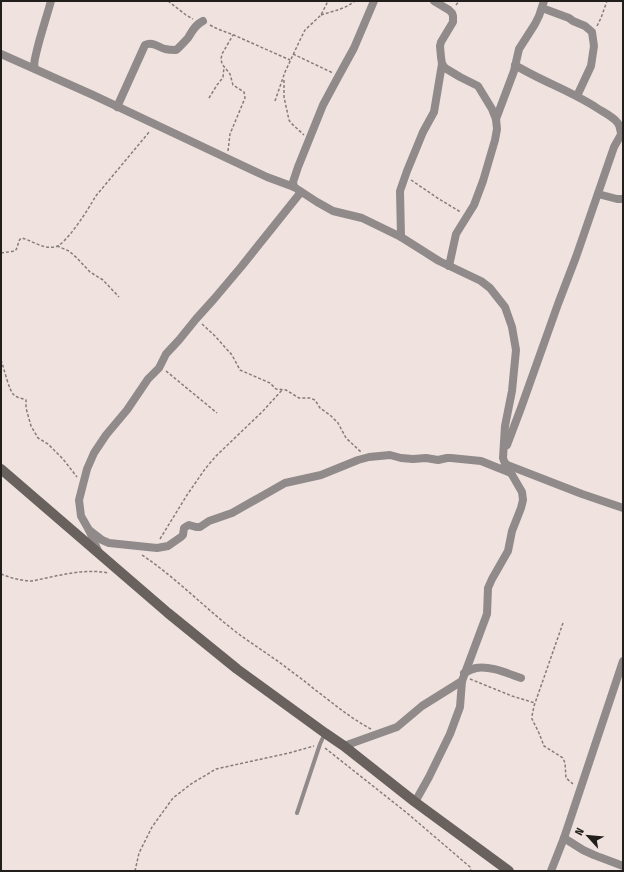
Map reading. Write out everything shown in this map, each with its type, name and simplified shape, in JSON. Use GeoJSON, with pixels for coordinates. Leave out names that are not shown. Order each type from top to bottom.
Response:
{"type":"FeatureCollection","features":[{"type":"Feature","properties":{"kind":"street"},"geometry":{"type":"LineString","coordinates":[[35,69],[34,64],[38,43],[51,1]]}},
{"type":"Feature","properties":{"kind":"street"},"geometry":{"type":"LineString","coordinates":[[297,189],[293,182],[323,105],[354,48],[374,1]]}},
{"type":"Feature","properties":{"kind":"street"},"geometry":{"type":"LineString","coordinates":[[401,237],[400,191],[423,132],[434,112],[442,64],[440,46],[453,22],[452,13],[434,1]]}},
{"type":"Feature","properties":{"kind":"street"},"geometry":{"type":"LineString","coordinates":[[449,266],[456,234],[474,205],[483,181],[495,140],[496,119],[514,71],[519,49],[535,24],[543,5],[585,26],[592,32],[594,46],[591,66],[578,96]]}},
{"type":"Feature","properties":{"kind":"street"},"geometry":{"type":"LineString","coordinates":[[118,107],[146,45],[154,44],[163,49],[176,50],[200,22],[204,21]]}},
{"type":"Feature","properties":{"kind":"street"},"geometry":{"type":"LineString","coordinates":[[1,54],[297,189],[333,211],[362,218],[401,237],[439,261],[481,281],[490,288],[505,307],[512,327],[516,350],[512,391],[505,426],[503,458],[522,492],[523,500],[512,531],[508,551],[488,588],[487,614],[463,677],[460,707],[450,734],[415,802]]}},
{"type":"Feature","properties":{"kind":"street"},"geometry":{"type":"LineString","coordinates":[[442,64],[445,68],[478,86],[492,109],[496,119]]}},
{"type":"Feature","properties":{"kind":"street"},"geometry":{"type":"LineString","coordinates":[[503,453],[521,408],[614,147],[622,132],[620,125],[616,120],[578,96],[530,74],[515,65]]}},
{"type":"Feature","properties":{"kind":"street"},"geometry":{"type":"LineString","coordinates":[[100,554],[81,516],[79,507],[79,500],[87,469],[94,453],[106,435],[127,410],[148,379],[160,366],[166,354],[237,272],[297,189]]}},
{"type":"Feature","properties":{"kind":"street"},"geometry":{"type":"LineString","coordinates":[[598,194],[623,199]]}},
{"type":"Feature","properties":{"kind":"street"},"geometry":{"type":"LineString","coordinates":[[89,530],[109,544],[154,547],[170,545],[183,535],[184,528],[189,525],[200,527],[210,521],[232,513],[285,484],[321,475],[358,460],[367,458],[390,455],[413,459],[426,458],[438,460],[446,458],[481,461],[511,473]]}},
{"type":"Feature","properties":{"kind":"street"},"geometry":{"type":"LineString","coordinates":[[505,464],[582,494],[623,508]]}},
{"type":"Feature","properties":{"kind":"street"},"geometry":{"type":"LineString","coordinates":[[1,469],[168,613],[238,669],[344,746],[415,802],[509,871]]}},
{"type":"Feature","properties":{"kind":"street"},"geometry":{"type":"LineString","coordinates":[[551,871],[564,838],[623,661]]}},
{"type":"Feature","properties":{"kind":"street"},"geometry":{"type":"LineString","coordinates":[[344,746],[397,727],[422,706],[477,668],[491,668],[521,678]]}},
{"type":"Feature","properties":{"kind":"street"},"geometry":{"type":"LineString","coordinates":[[564,838],[583,850],[623,866]]}},
{"type":"Feature","properties":{"kind":"lane"},"geometry":{"type":"LineString","coordinates":[[297,813],[325,733]]}},
{"type":"Feature","properties":{"kind":"path"},"geometry":{"type":"LineString","coordinates":[[168,1],[186,15],[194,19],[204,21],[213,27],[246,42],[255,44],[290,60]]}},
{"type":"Feature","properties":{"kind":"path"},"geometry":{"type":"LineString","coordinates":[[275,101],[290,60],[305,30],[321,15],[328,1]]}},
{"type":"Feature","properties":{"kind":"path"},"geometry":{"type":"LineString","coordinates":[[321,15],[338,10],[355,1]]}},
{"type":"Feature","properties":{"kind":"path"},"geometry":{"type":"LineString","coordinates":[[592,32],[600,22],[607,1]]}},
{"type":"Feature","properties":{"kind":"path"},"geometry":{"type":"LineString","coordinates":[[229,159],[228,153],[230,134],[242,107],[245,96],[244,92],[233,85],[230,74],[222,64],[221,59],[222,54],[233,35]]}},
{"type":"Feature","properties":{"kind":"path"},"geometry":{"type":"LineString","coordinates":[[293,54],[338,76]]}},
{"type":"Feature","properties":{"kind":"path"},"geometry":{"type":"LineString","coordinates":[[210,98],[223,77],[224,67]]}},
{"type":"Feature","properties":{"kind":"path"},"geometry":{"type":"LineString","coordinates":[[283,78],[284,97],[289,120],[304,134],[308,142]]}},
{"type":"Feature","properties":{"kind":"path"},"geometry":{"type":"LineString","coordinates":[[1,253],[15,251],[19,239],[22,238],[42,246],[55,247],[59,245],[67,238],[91,205],[95,197],[155,124]]}},
{"type":"Feature","properties":{"kind":"path"},"geometry":{"type":"LineString","coordinates":[[407,171],[412,180],[459,211],[462,216],[462,223]]}},
{"type":"Feature","properties":{"kind":"path"},"geometry":{"type":"LineString","coordinates":[[57,246],[69,251],[78,258],[90,272],[103,280],[119,297]]}},
{"type":"Feature","properties":{"kind":"path"},"geometry":{"type":"LineString","coordinates":[[196,319],[232,355],[240,370],[270,384],[276,390],[288,390],[299,398],[310,398],[315,400],[320,408],[338,423],[346,438],[367,458]]}},
{"type":"Feature","properties":{"kind":"path"},"geometry":{"type":"LineString","coordinates":[[1,360],[11,392],[16,397],[24,398],[26,400],[26,408],[31,426],[38,438],[48,444],[64,459],[80,480],[82,488]]}},
{"type":"Feature","properties":{"kind":"path"},"geometry":{"type":"LineString","coordinates":[[160,366],[217,413]]}},
{"type":"Feature","properties":{"kind":"path"},"geometry":{"type":"LineString","coordinates":[[154,547],[205,469],[216,456],[283,390]]}},
{"type":"Feature","properties":{"kind":"path"},"geometry":{"type":"LineString","coordinates":[[139,553],[175,580],[245,640],[280,662],[339,709],[361,724],[380,734]]}},
{"type":"Feature","properties":{"kind":"path"},"geometry":{"type":"LineString","coordinates":[[1,574],[24,581],[90,571],[126,576]]}},
{"type":"Feature","properties":{"kind":"path"},"geometry":{"type":"LineString","coordinates":[[563,623],[535,703],[532,719],[543,744],[563,758],[565,763],[566,778],[576,787],[578,795]]}},
{"type":"Feature","properties":{"kind":"path"},"geometry":{"type":"LineString","coordinates":[[463,677],[512,696],[535,703]]}},
{"type":"Feature","properties":{"kind":"path"},"geometry":{"type":"LineString","coordinates":[[135,871],[139,853],[152,827],[174,798],[191,784],[216,770],[289,753],[320,744],[406,813],[470,867],[472,871]]}}]}
